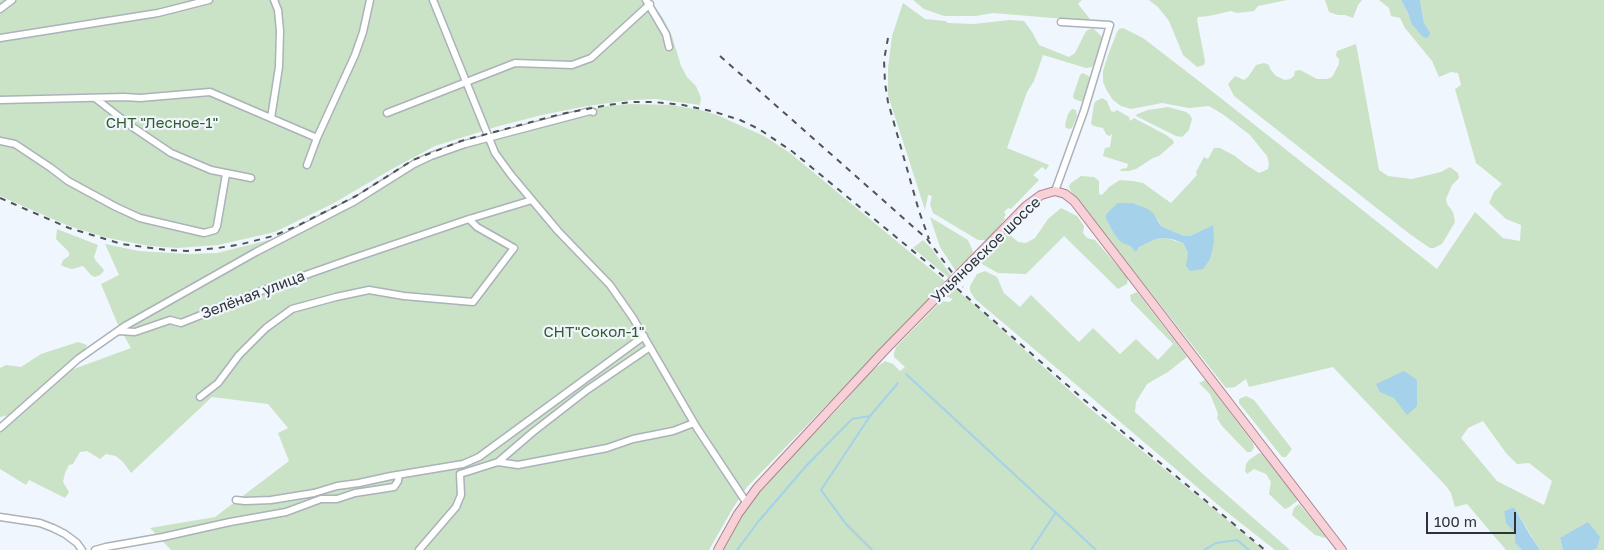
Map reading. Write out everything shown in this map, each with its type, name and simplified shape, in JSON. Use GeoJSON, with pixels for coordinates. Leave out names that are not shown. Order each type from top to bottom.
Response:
{"type":"FeatureCollection","features":[{"type":"Feature","properties":{"kind":"main road","name":"Ульяновское шоссе"},"geometry":{"type":"LineString","coordinates":[[718,550],[746,502],[757,488],[884,351],[1026,206],[1041,195],[1055,191],[1066,194],[1074,201],[1342,550]]}},
{"type":"Feature","properties":{"kind":"street"},"geometry":{"type":"LineString","coordinates":[[0,9],[12,0]]}},
{"type":"Feature","properties":{"kind":"street"},"geometry":{"type":"LineString","coordinates":[[0,38],[158,13],[210,0]]}},
{"type":"Feature","properties":{"kind":"street"},"geometry":{"type":"LineString","coordinates":[[271,118],[279,67],[280,31],[278,10],[274,0]]}},
{"type":"Feature","properties":{"kind":"street"},"geometry":{"type":"LineString","coordinates":[[307,165],[317,138],[355,55],[363,32],[370,0]]}},
{"type":"Feature","properties":{"kind":"street"},"geometry":{"type":"LineString","coordinates":[[433,0],[488,138],[500,159],[558,231],[610,286],[633,318],[694,423],[746,502]]}},
{"type":"Feature","properties":{"kind":"street"},"geometry":{"type":"LineString","coordinates":[[387,112],[515,63],[572,65],[591,58],[648,2],[666,34],[669,47]]}},
{"type":"Feature","properties":{"kind":"street"},"geometry":{"type":"LineString","coordinates":[[1055,191],[1084,111],[1110,25],[1061,22]]}},
{"type":"Feature","properties":{"kind":"street"},"geometry":{"type":"LineString","coordinates":[[0,100],[140,98],[210,92],[317,138]]}},
{"type":"Feature","properties":{"kind":"street"},"geometry":{"type":"LineString","coordinates":[[95,98],[131,126],[171,153],[194,164],[226,174],[251,178]]}},
{"type":"Feature","properties":{"kind":"street"},"geometry":{"type":"LineString","coordinates":[[119,331],[256,252],[355,201],[414,164],[431,156],[464,144],[590,111],[593,112]]}},
{"type":"Feature","properties":{"kind":"street"},"geometry":{"type":"LineString","coordinates":[[0,141],[15,144],[68,181],[140,218],[204,233],[215,230],[217,226],[226,174]]}},
{"type":"Feature","properties":{"kind":"street","name":"Зелёная улица"},"geometry":{"type":"LineString","coordinates":[[0,428],[78,359],[119,331],[135,332],[170,320],[181,323],[275,286],[469,219],[532,200]]}},
{"type":"Feature","properties":{"kind":"street"},"geometry":{"type":"LineString","coordinates":[[200,397],[218,383],[239,355],[266,328],[292,310],[336,297],[369,290],[404,296],[473,302],[514,248],[476,227],[469,219]]}},
{"type":"Feature","properties":{"kind":"street"},"geometry":{"type":"LineString","coordinates":[[236,500],[271,500],[314,493],[337,486],[359,484],[463,464],[479,457],[644,336]]}},
{"type":"Feature","properties":{"kind":"street"},"geometry":{"type":"LineString","coordinates":[[419,550],[456,507],[461,495],[460,474],[498,462],[587,390],[650,347]]}},
{"type":"Feature","properties":{"kind":"street"},"geometry":{"type":"LineString","coordinates":[[498,462],[518,465],[608,448],[633,439],[673,431],[694,423]]}},
{"type":"Feature","properties":{"kind":"street"},"geometry":{"type":"LineString","coordinates":[[95,550],[286,512],[321,499],[337,499],[394,487],[399,475]]}},
{"type":"Feature","properties":{"kind":"street"},"geometry":{"type":"LineString","coordinates":[[0,517],[40,523],[65,534],[77,543],[82,550]]}},
{"type":"Feature","properties":{"kind":"green space","name":"СНТ \"Лесное-1\""},"geometry":{"type":"Polygon","coordinates":[[[0,0],[650,0],[663,18],[672,36],[681,66],[687,77],[696,86],[701,98],[700,105],[656,99],[632,100],[587,106],[499,126],[435,146],[334,203],[275,232],[218,245],[178,248],[149,246],[108,238],[69,226],[0,196],[0,0]]]}},
{"type":"Feature","properties":{"kind":"green space"},"geometry":{"type":"Polygon","coordinates":[[[913,0],[1082,0],[1078,4],[1090,19],[1089,21],[993,13],[976,16],[944,16],[924,9],[913,0]]]}},
{"type":"Feature","properties":{"kind":"green space"},"geometry":{"type":"Polygon","coordinates":[[[1149,0],[1287,0],[1258,6],[1254,11],[1237,13],[1231,11],[1198,17],[1205,61],[1204,65],[1197,67],[1183,55],[1169,21],[1158,7],[1149,0]]]}},
{"type":"Feature","properties":{"kind":"green space"},"geometry":{"type":"Polygon","coordinates":[[[1325,0],[1362,0],[1353,18],[1329,12],[1325,0]]]}},
{"type":"Feature","properties":{"kind":"green space"},"geometry":{"type":"Polygon","coordinates":[[[1379,0],[1401,0],[1411,23],[1430,32],[1424,23],[1420,0],[1604,0],[1604,550],[1593,550],[1597,547],[1560,538],[1563,550],[1540,550],[1514,507],[1504,511],[1506,522],[1515,533],[1515,543],[1522,550],[1506,550],[1467,504],[1455,507],[1451,493],[1446,486],[1333,367],[1249,387],[1246,379],[1235,387],[1226,388],[1070,190],[1069,186],[1071,183],[1081,176],[1094,177],[1099,181],[1099,194],[1102,195],[1109,187],[1120,180],[1133,181],[1143,183],[1171,203],[1197,175],[1196,172],[1204,157],[1208,159],[1214,148],[1220,148],[1235,156],[1259,173],[1268,169],[1267,156],[1250,135],[1209,106],[1189,108],[1162,103],[1131,109],[1121,106],[1113,100],[1103,82],[1103,71],[1117,32],[1123,28],[1143,38],[1437,269],[1475,212],[1503,238],[1520,241],[1521,225],[1506,219],[1489,203],[1494,192],[1502,184],[1476,163],[1455,89],[1461,85],[1458,73],[1451,72],[1439,77],[1432,61],[1405,28],[1400,18],[1391,16],[1389,8],[1379,0]],[[1136,204],[1106,219],[1114,234],[1136,251],[1139,247],[1156,239],[1165,238],[1183,243],[1188,253],[1213,225],[1190,236],[1184,236],[1161,226],[1158,220],[1136,204]],[[1483,421],[1468,428],[1461,438],[1497,481],[1544,505],[1552,481],[1529,463],[1517,464],[1506,453],[1483,421]]]}},
{"type":"Feature","properties":{"kind":"green space"},"geometry":{"type":"Polygon","coordinates":[[[903,3],[925,19],[948,23],[974,24],[1009,20],[1024,21],[1039,45],[1069,57],[1075,53],[1086,31],[1093,28],[1103,38],[1096,61],[1092,67],[1086,68],[1043,55],[1034,81],[1027,92],[1007,148],[1049,165],[1046,170],[1042,167],[1033,175],[1039,180],[1011,209],[1008,208],[1004,212],[1006,215],[1005,219],[991,237],[986,240],[978,240],[933,213],[930,204],[932,196],[928,195],[925,210],[888,95],[888,68],[892,36],[903,3]]]}},
{"type":"Feature","properties":{"kind":"green space"},"geometry":{"type":"Polygon","coordinates":[[[1356,44],[1379,170],[1388,176],[1412,179],[1441,172],[1450,167],[1458,173],[1459,178],[1452,185],[1446,199],[1453,212],[1455,222],[1442,244],[1434,248],[1430,248],[1411,235],[1234,96],[1228,84],[1235,76],[1244,80],[1256,65],[1264,63],[1269,65],[1276,76],[1285,80],[1294,76],[1295,71],[1300,70],[1317,79],[1327,79],[1332,77],[1339,64],[1339,59],[1336,56],[1337,51],[1356,44]]]}},
{"type":"Feature","properties":{"kind":"green space"},"geometry":{"type":"Polygon","coordinates":[[[1083,73],[1090,77],[1091,80],[1083,102],[1074,99],[1073,96],[1080,75],[1083,73]]]}},
{"type":"Feature","properties":{"kind":"green space"},"geometry":{"type":"Polygon","coordinates":[[[1102,98],[1107,101],[1111,111],[1117,110],[1129,117],[1130,121],[1134,118],[1166,135],[1174,143],[1159,156],[1136,169],[1120,171],[1127,168],[1128,164],[1103,156],[1105,148],[1110,147],[1112,134],[1109,136],[1103,128],[1091,124],[1094,104],[1102,98]]]}},
{"type":"Feature","properties":{"kind":"green space","name":"СНТ\"Сокол-1\""},"geometry":{"type":"Polygon","coordinates":[[[631,104],[672,105],[700,110],[717,115],[764,136],[790,153],[946,282],[747,487],[709,550],[171,550],[150,528],[215,517],[289,461],[278,433],[288,428],[268,404],[212,397],[131,473],[116,456],[106,454],[100,459],[87,451],[80,452],[65,473],[63,482],[69,492],[65,498],[29,480],[26,485],[0,469],[0,432],[71,370],[131,348],[118,325],[101,284],[119,275],[105,244],[139,251],[187,254],[217,253],[273,239],[305,226],[357,198],[413,163],[587,110],[631,104]]]}},
{"type":"Feature","properties":{"kind":"green space"},"geometry":{"type":"Polygon","coordinates":[[[1168,107],[1186,112],[1192,119],[1189,130],[1182,137],[1176,136],[1136,116],[1148,110],[1168,107]]]}},
{"type":"Feature","properties":{"kind":"green space"},"geometry":{"type":"Polygon","coordinates":[[[1072,109],[1076,110],[1077,116],[1072,128],[1069,129],[1065,125],[1068,114],[1072,109]]]}},
{"type":"Feature","properties":{"kind":"green space"},"geometry":{"type":"Polygon","coordinates":[[[1061,208],[1077,216],[1084,226],[1083,233],[1087,238],[1095,240],[1128,278],[1127,284],[1118,289],[1064,236],[1026,274],[998,273],[982,264],[982,260],[1008,233],[1018,242],[1026,243],[1035,238],[1048,219],[1061,208]]]}},
{"type":"Feature","properties":{"kind":"green space"},"geometry":{"type":"Polygon","coordinates":[[[930,217],[968,240],[973,252],[957,273],[940,247],[930,217]]]}},
{"type":"Feature","properties":{"kind":"green space"},"geometry":{"type":"Polygon","coordinates":[[[57,229],[98,245],[94,257],[104,270],[100,275],[95,277],[91,275],[83,266],[72,269],[61,265],[63,260],[69,256],[69,252],[56,239],[57,229]]]}},
{"type":"Feature","properties":{"kind":"green space"},"geometry":{"type":"Polygon","coordinates":[[[923,240],[951,275],[949,278],[913,248],[923,240]]]}},
{"type":"Feature","properties":{"kind":"green space"},"geometry":{"type":"Polygon","coordinates":[[[985,271],[997,277],[1004,293],[1020,307],[1031,295],[1079,342],[1093,328],[1120,354],[1136,339],[1158,360],[1173,344],[1131,301],[1130,295],[1137,292],[1187,357],[1168,372],[1147,384],[1136,402],[1135,412],[1290,550],[1275,550],[1223,509],[975,299],[970,291],[970,286],[977,274],[985,271]]]}},
{"type":"Feature","properties":{"kind":"green space"},"geometry":{"type":"Polygon","coordinates":[[[952,289],[955,289],[971,302],[1087,406],[1264,550],[722,550],[743,513],[773,475],[839,408],[871,371],[885,361],[893,364],[900,371],[905,367],[894,357],[896,347],[941,301],[949,302],[953,299],[945,296],[952,289]]]}},
{"type":"Feature","properties":{"kind":"green space"},"geometry":{"type":"Polygon","coordinates":[[[78,342],[87,345],[83,353],[10,415],[0,417],[0,368],[6,365],[21,367],[41,354],[78,342]]]}},
{"type":"Feature","properties":{"kind":"green space"},"geometry":{"type":"Polygon","coordinates":[[[1205,380],[1253,443],[1254,448],[1251,452],[1247,452],[1222,426],[1217,418],[1217,411],[1210,394],[1199,383],[1205,380]]]}},
{"type":"Feature","properties":{"kind":"green space"},"geometry":{"type":"Polygon","coordinates":[[[1246,396],[1254,400],[1292,449],[1286,457],[1282,457],[1239,403],[1239,399],[1246,396]]]}},
{"type":"Feature","properties":{"kind":"green space"},"geometry":{"type":"Polygon","coordinates":[[[1259,453],[1262,454],[1297,499],[1289,507],[1285,509],[1269,494],[1271,482],[1266,474],[1254,469],[1247,474],[1245,471],[1249,460],[1259,453]]]}},
{"type":"Feature","properties":{"kind":"green space"},"geometry":{"type":"Polygon","coordinates":[[[1299,504],[1326,536],[1325,538],[1315,535],[1292,515],[1294,508],[1299,504]]]}},
{"type":"Feature","properties":{"kind":"water"},"geometry":{"type":"Polygon","coordinates":[[[1401,0],[1420,0],[1424,23],[1430,32],[1429,36],[1423,37],[1411,23],[1401,0]]]}},
{"type":"Feature","properties":{"kind":"water"},"geometry":{"type":"Polygon","coordinates":[[[1118,203],[1133,203],[1148,209],[1153,213],[1161,226],[1184,236],[1190,236],[1213,225],[1214,242],[1210,259],[1203,269],[1190,271],[1186,266],[1188,253],[1183,243],[1165,238],[1156,239],[1139,247],[1136,252],[1130,246],[1121,242],[1106,219],[1106,215],[1118,203]]]}},
{"type":"Feature","properties":{"kind":"water"},"geometry":{"type":"Polygon","coordinates":[[[1404,371],[1417,380],[1417,406],[1407,415],[1394,398],[1380,392],[1376,384],[1404,371]]]}},
{"type":"Feature","properties":{"kind":"water"},"geometry":{"type":"Polygon","coordinates":[[[1514,507],[1540,550],[1522,550],[1515,543],[1515,533],[1506,523],[1504,511],[1514,507]]]}},
{"type":"Feature","properties":{"kind":"water"},"geometry":{"type":"Polygon","coordinates":[[[1588,522],[1600,537],[1597,548],[1593,550],[1563,550],[1560,538],[1588,522]]]}},
{"type":"Feature","properties":{"kind":"waterway"},"geometry":{"type":"LineString","coordinates":[[906,374],[1096,550]]}},
{"type":"Feature","properties":{"kind":"waterway"},"geometry":{"type":"LineString","coordinates":[[872,550],[846,524],[821,490],[870,416],[898,383]]}},
{"type":"Feature","properties":{"kind":"waterway"},"geometry":{"type":"LineString","coordinates":[[737,550],[758,522],[806,466],[852,419],[870,416]]}},
{"type":"Feature","properties":{"kind":"waterway"},"geometry":{"type":"LineString","coordinates":[[1031,550],[1056,512]]}},
{"type":"Feature","properties":{"kind":"waterway"},"geometry":{"type":"LineString","coordinates":[[1204,550],[1216,543],[1237,540],[1249,550]]}},
{"type":"Feature","properties":{"kind":"railway"},"geometry":{"type":"LineString","coordinates":[[888,38],[884,60],[888,102],[919,211],[929,239]]}},
{"type":"Feature","properties":{"kind":"railway"},"geometry":{"type":"LineString","coordinates":[[720,56],[927,239],[963,287]]}},
{"type":"Feature","properties":{"kind":"railway"},"geometry":{"type":"LineString","coordinates":[[0,198],[69,228],[122,244],[187,251],[218,248],[273,236],[297,226],[356,196],[413,160],[461,141],[561,114],[632,102],[683,105],[715,112],[740,120],[759,129],[793,152],[936,270],[1082,398],[1265,550]]}}]}
